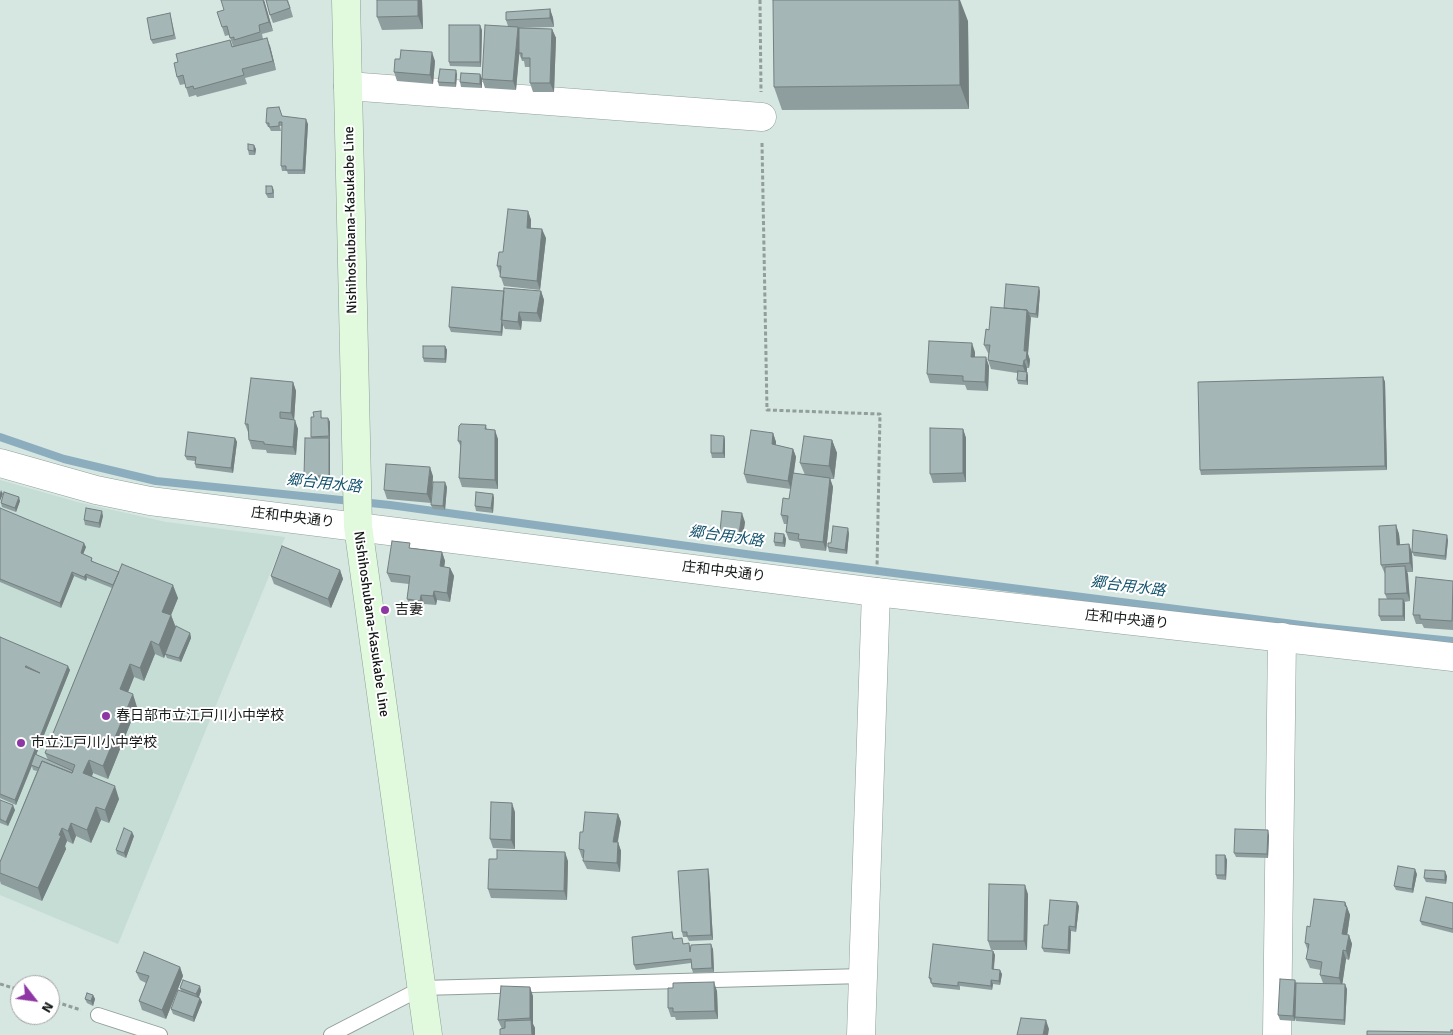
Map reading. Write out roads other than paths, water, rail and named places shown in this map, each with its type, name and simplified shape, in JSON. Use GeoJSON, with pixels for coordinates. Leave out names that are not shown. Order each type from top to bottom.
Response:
{"type":"FeatureCollection","features":[{"type":"Feature","properties":{"kind":"main road","name":"Nishihoshubana-Kasukabe Line"},"geometry":{"type":"LineString","coordinates":[[346,0],[358,526],[428,1035]]}},
{"type":"Feature","properties":{"kind":"street"},"geometry":{"type":"LineString","coordinates":[[348,86],[762,117]]}},
{"type":"Feature","properties":{"kind":"street","name":"庄和中央通り"},"geometry":{"type":"LineString","coordinates":[[0,463],[96,490],[150,501],[876,592],[1453,658]]}},
{"type":"Feature","properties":{"kind":"street"},"geometry":{"type":"LineString","coordinates":[[861,1035],[876,592]]}},
{"type":"Feature","properties":{"kind":"street"},"geometry":{"type":"LineString","coordinates":[[1277,1035],[1282,637]]}},
{"type":"Feature","properties":{"kind":"lane"},"geometry":{"type":"LineString","coordinates":[[330,1035],[422,988],[863,976]]}},
{"type":"Feature","properties":{"kind":"lane"},"geometry":{"type":"LineString","coordinates":[[98,1015],[160,1035]]}},
{"type":"Feature","properties":{"kind":"waterway","name":"郷台用水路"},"geometry":{"type":"LineString","coordinates":[[0,437],[64,459],[156,481],[390,505],[753,555],[1317,627],[1453,641]]}},
{"type":"Feature","properties":{"kind":"place","name":"吉妻"},"geometry":{"type":"Point","coordinates":[385,610]}},
{"type":"Feature","properties":{"kind":"place","name":"春日部市立江戸川小中学校"},"geometry":{"type":"Point","coordinates":[106,716]}},
{"type":"Feature","properties":{"kind":"place","name":"市立江戸川小中学校"},"geometry":{"type":"Point","coordinates":[21,743]}}]}
